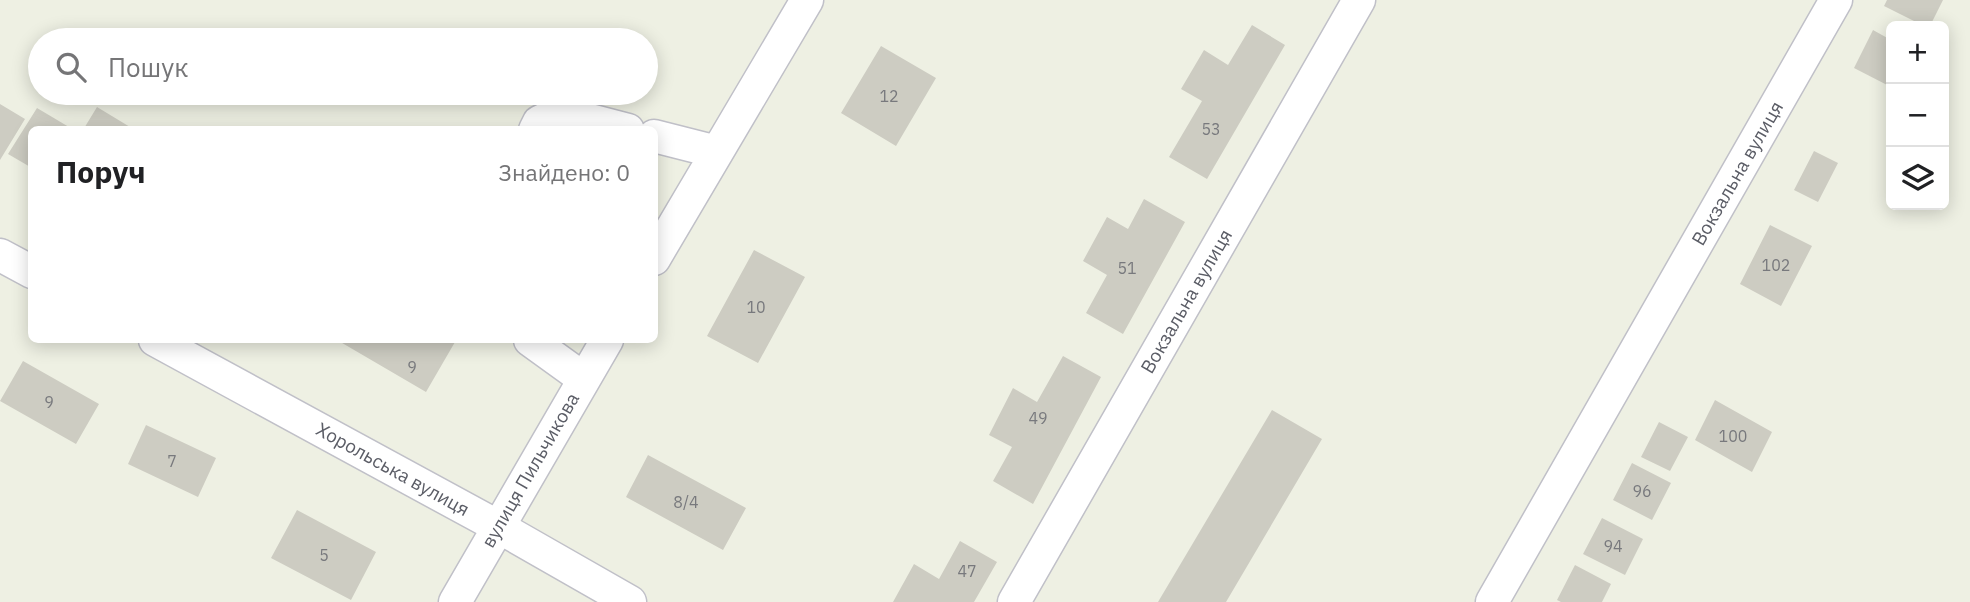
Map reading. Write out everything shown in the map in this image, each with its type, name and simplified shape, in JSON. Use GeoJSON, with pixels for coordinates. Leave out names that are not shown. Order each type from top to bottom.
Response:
{"type":"FeatureCollection","features":[{"type":"Feature","properties":{"kind":"street"},"geometry":{"type":"LineString","coordinates":[[658,252],[807,0]]}},
{"type":"Feature","properties":{"kind":"street","name":"Вокзальна вулиця"},"geometry":{"type":"LineString","coordinates":[[1014,602],[1359,0]]}},
{"type":"Feature","properties":{"kind":"street","name":"Вокзальна вулиця"},"geometry":{"type":"LineString","coordinates":[[1492,602],[1836,0]]}},
{"type":"Feature","properties":{"kind":"street"},"geometry":{"type":"LineString","coordinates":[[537,126],[539,122],[559,113],[612,126]]}},
{"type":"Feature","properties":{"kind":"street"},"geometry":{"type":"LineString","coordinates":[[658,137],[717,152]]}},
{"type":"Feature","properties":{"kind":"street"},"geometry":{"type":"LineString","coordinates":[[0,255],[28,270]]}},
{"type":"Feature","properties":{"kind":"street","name":"Хорольська вулиця"},"geometry":{"type":"LineString","coordinates":[[161,343],[497,526],[630,602]]}},
{"type":"Feature","properties":{"kind":"street"},"geometry":{"type":"LineString","coordinates":[[534,343],[584,379]]}},
{"type":"Feature","properties":{"kind":"street","name":"вулиця Пильчикова"},"geometry":{"type":"LineString","coordinates":[[454,602],[605,343]]}},
{"type":"Feature","properties":{"kind":"building"},"geometry":{"type":"Polygon","coordinates":[[[1887,0],[1943,0],[1932,21],[1914,21],[1884,6],[1887,0]]]}},
{"type":"Feature","properties":{"kind":"building"},"geometry":{"type":"Polygon","coordinates":[[[1252,25],[1285,45],[1207,179],[1169,157],[1202,101],[1181,89],[1204,50],[1228,65],[1252,25]]]}},
{"type":"Feature","properties":{"kind":"building"},"geometry":{"type":"Polygon","coordinates":[[[1873,30],[1886,37],[1886,84],[1854,68],[1873,30]]]}},
{"type":"Feature","properties":{"kind":"building"},"geometry":{"type":"Polygon","coordinates":[[[881,46],[936,78],[896,146],[841,113],[881,46]]]}},
{"type":"Feature","properties":{"kind":"building"},"geometry":{"type":"Polygon","coordinates":[[[0,104],[25,119],[0,160],[0,104]]]}},
{"type":"Feature","properties":{"kind":"building"},"geometry":{"type":"Polygon","coordinates":[[[97,107],[128,126],[85,126],[97,107]]]}},
{"type":"Feature","properties":{"kind":"building"},"geometry":{"type":"Polygon","coordinates":[[[37,108],[67,126],[28,126],[28,166],[8,154],[37,108]]]}},
{"type":"Feature","properties":{"kind":"building"},"geometry":{"type":"Polygon","coordinates":[[[1814,151],[1838,163],[1818,202],[1794,190],[1814,151]]]}},
{"type":"Feature","properties":{"kind":"building"},"geometry":{"type":"Polygon","coordinates":[[[1144,199],[1185,222],[1123,334],[1086,313],[1107,275],[1083,261],[1107,217],[1128,229],[1144,199]]]}},
{"type":"Feature","properties":{"kind":"building"},"geometry":{"type":"Polygon","coordinates":[[[1770,225],[1812,246],[1781,306],[1740,284],[1770,225]]]}},
{"type":"Feature","properties":{"kind":"building"},"geometry":{"type":"Polygon","coordinates":[[[754,250],[805,277],[758,363],[707,336],[754,250]]]}},
{"type":"Feature","properties":{"kind":"building"},"geometry":{"type":"Polygon","coordinates":[[[342,343],[454,343],[426,392],[342,343]]]}},
{"type":"Feature","properties":{"kind":"building"},"geometry":{"type":"Polygon","coordinates":[[[1063,356],[1101,377],[1033,504],[993,481],[1012,447],[989,435],[1013,388],[1037,402],[1063,356]]]}},
{"type":"Feature","properties":{"kind":"building"},"geometry":{"type":"Polygon","coordinates":[[[23,361],[99,404],[76,444],[0,401],[23,361]]]}},
{"type":"Feature","properties":{"kind":"building"},"geometry":{"type":"Polygon","coordinates":[[[1715,400],[1772,432],[1752,472],[1695,440],[1715,400]]]}},
{"type":"Feature","properties":{"kind":"building"},"geometry":{"type":"Polygon","coordinates":[[[1272,410],[1322,439],[1226,602],[1158,602],[1272,410]]]}},
{"type":"Feature","properties":{"kind":"building"},"geometry":{"type":"Polygon","coordinates":[[[1659,422],[1688,437],[1670,471],[1641,457],[1659,422]]]}},
{"type":"Feature","properties":{"kind":"building"},"geometry":{"type":"Polygon","coordinates":[[[146,425],[216,458],[198,497],[128,464],[146,425]]]}},
{"type":"Feature","properties":{"kind":"building"},"geometry":{"type":"Polygon","coordinates":[[[648,455],[746,508],[723,550],[626,497],[648,455]]]}},
{"type":"Feature","properties":{"kind":"building"},"geometry":{"type":"Polygon","coordinates":[[[1632,463],[1671,483],[1652,520],[1613,500],[1632,463]]]}},
{"type":"Feature","properties":{"kind":"building"},"geometry":{"type":"Polygon","coordinates":[[[297,510],[376,552],[351,600],[271,558],[297,510]]]}},
{"type":"Feature","properties":{"kind":"building"},"geometry":{"type":"Polygon","coordinates":[[[1602,518],[1643,539],[1625,575],[1583,554],[1602,518]]]}},
{"type":"Feature","properties":{"kind":"building"},"geometry":{"type":"Polygon","coordinates":[[[960,541],[997,562],[974,602],[893,602],[914,564],[939,579],[960,541]]]}},
{"type":"Feature","properties":{"kind":"building"},"geometry":{"type":"Polygon","coordinates":[[[1575,565],[1611,584],[1602,602],[1557,600],[1575,565]]]}}]}
